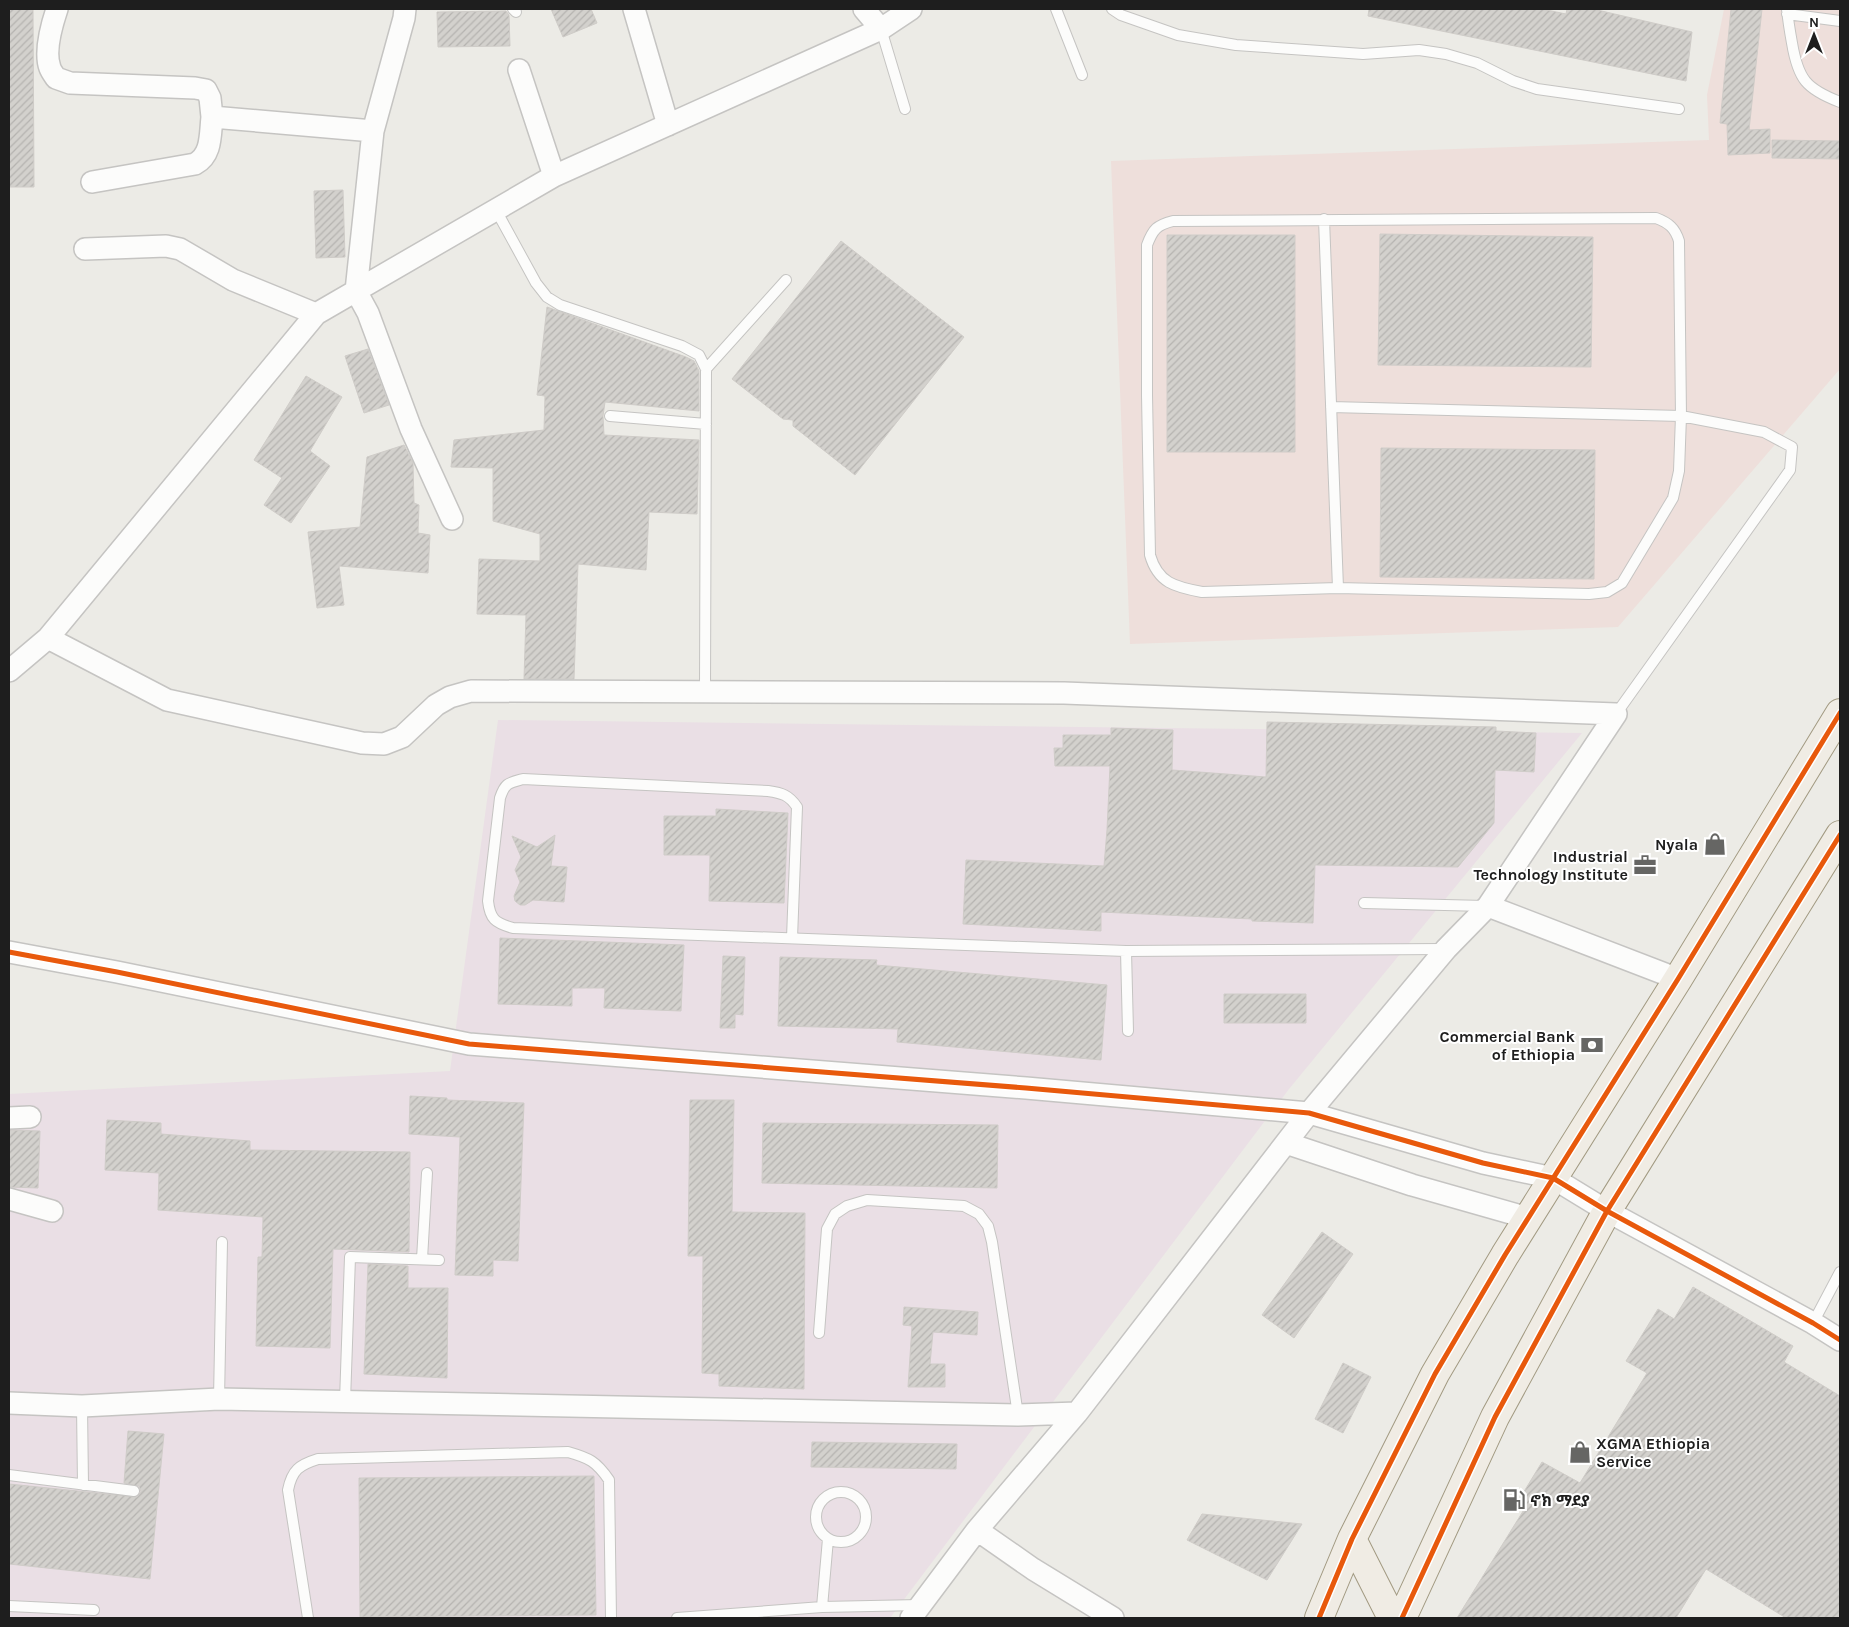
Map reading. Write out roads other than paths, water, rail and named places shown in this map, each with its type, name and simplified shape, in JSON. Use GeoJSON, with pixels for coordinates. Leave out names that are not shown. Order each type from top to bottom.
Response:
{"type":"FeatureCollection","features":[{"type":"Feature","properties":{"kind":"main road"},"geometry":{"type":"LineString","coordinates":[[1319,1613],[1352,1538],[1435,1374],[1528,1218],[1678,979],[1840,713]]}},
{"type":"Feature","properties":{"kind":"main road"},"geometry":{"type":"LineString","coordinates":[[1402,1618],[1495,1417],[1606,1211],[1840,835]]}},
{"type":"Feature","properties":{"kind":"main road"},"geometry":{"type":"LineString","coordinates":[[1352,1538],[1392,1618]]}},
{"type":"Feature","properties":{"kind":"street"},"geometry":{"type":"LineString","coordinates":[[405,9],[373,131],[356,291],[368,313],[412,429],[452,519]]}},
{"type":"Feature","properties":{"kind":"street"},"geometry":{"type":"LineString","coordinates":[[634,9],[668,125]]}},
{"type":"Feature","properties":{"kind":"street"},"geometry":{"type":"LineString","coordinates":[[864,9],[881,29]]}},
{"type":"Feature","properties":{"kind":"street"},"geometry":{"type":"LineString","coordinates":[[9,671],[48,638],[316,314],[554,176],[881,29],[911,9]]}},
{"type":"Feature","properties":{"kind":"street"},"geometry":{"type":"LineString","coordinates":[[52,15],[48,53],[49,67],[56,78],[70,83],[195,88],[206,90],[210,98],[212,117],[208,153],[204,160],[195,164],[92,182]]}},
{"type":"Feature","properties":{"kind":"street"},"geometry":{"type":"LineString","coordinates":[[519,70],[554,176]]}},
{"type":"Feature","properties":{"kind":"street"},"geometry":{"type":"LineString","coordinates":[[212,117],[373,131]]}},
{"type":"Feature","properties":{"kind":"street"},"geometry":{"type":"LineString","coordinates":[[85,249],[166,246],[180,249],[233,280],[316,314]]}},
{"type":"Feature","properties":{"kind":"street"},"geometry":{"type":"LineString","coordinates":[[48,638],[167,700],[362,743],[384,744],[402,737],[436,705],[450,697],[471,691],[1064,693],[1616,714]]}},
{"type":"Feature","properties":{"kind":"street"},"geometry":{"type":"LineString","coordinates":[[916,1612],[977,1530],[1077,1413],[1309,1113],[1446,949],[1488,906],[1616,714]]}},
{"type":"Feature","properties":{"kind":"street"},"geometry":{"type":"LineString","coordinates":[[1488,906],[1678,979]]}},
{"type":"Feature","properties":{"kind":"street"},"geometry":{"type":"LineString","coordinates":[[9,952],[117,972],[469,1044],[1016,1087],[1309,1113],[1483,1163],[1554,1178],[1606,1211],[1813,1323],[1840,1340]]}},
{"type":"Feature","properties":{"kind":"street"},"geometry":{"type":"LineString","coordinates":[[9,1118],[30,1117]]}},
{"type":"Feature","properties":{"kind":"street"},"geometry":{"type":"LineString","coordinates":[[1286,1143],[1412,1185],[1528,1218]]}},
{"type":"Feature","properties":{"kind":"street"},"geometry":{"type":"LineString","coordinates":[[9,1199],[52,1211]]}},
{"type":"Feature","properties":{"kind":"street"},"geometry":{"type":"LineString","coordinates":[[9,1403],[82,1406],[219,1399],[1018,1415],[1077,1413]]}},
{"type":"Feature","properties":{"kind":"street"},"geometry":{"type":"LineString","coordinates":[[977,1530],[1033,1569],[1113,1618]]}},
{"type":"Feature","properties":{"kind":"lane"},"geometry":{"type":"LineString","coordinates":[[1056,9],[1082,75]]}},
{"type":"Feature","properties":{"kind":"lane"},"geometry":{"type":"LineString","coordinates":[[1112,9],[1121,15],[1178,34],[1236,45],[1363,54],[1428,51],[1477,63],[1513,81],[1537,89],[1679,109]]}},
{"type":"Feature","properties":{"kind":"lane"},"geometry":{"type":"LineString","coordinates":[[1840,21],[1787,11],[1796,66],[1803,78],[1813,89],[1840,102]]}},
{"type":"Feature","properties":{"kind":"lane"},"geometry":{"type":"LineString","coordinates":[[881,29],[905,109]]}},
{"type":"Feature","properties":{"kind":"lane"},"geometry":{"type":"LineString","coordinates":[[496,210],[536,283],[547,297],[560,305],[682,346],[699,356],[706,369],[704,692]]}},
{"type":"Feature","properties":{"kind":"lane"},"geometry":{"type":"LineString","coordinates":[[1656,218],[1668,222],[1676,231],[1679,241],[1681,416],[1679,471],[1673,498],[1622,583],[1606,592],[1588,594],[1338,588],[1202,592],[1181,588],[1165,581],[1154,569],[1150,555],[1146,395],[1146,244],[1151,233],[1160,224],[1173,220],[1324,219],[1656,218]]}},
{"type":"Feature","properties":{"kind":"lane"},"geometry":{"type":"LineString","coordinates":[[1324,219],[1338,588]]}},
{"type":"Feature","properties":{"kind":"lane"},"geometry":{"type":"LineString","coordinates":[[706,369],[786,280]]}},
{"type":"Feature","properties":{"kind":"lane"},"geometry":{"type":"LineString","coordinates":[[1332,407],[1681,416],[1764,432],[1792,447],[1790,470],[1616,714]]}},
{"type":"Feature","properties":{"kind":"lane"},"geometry":{"type":"LineString","coordinates":[[610,416],[706,424]]}},
{"type":"Feature","properties":{"kind":"lane"},"geometry":{"type":"LineString","coordinates":[[792,938],[797,807],[791,798],[768,791],[523,779],[509,782],[504,789],[500,798],[488,901],[490,914],[500,924],[513,928],[1126,951],[1446,949]]}},
{"type":"Feature","properties":{"kind":"lane"},"geometry":{"type":"LineString","coordinates":[[1364,902],[1488,906]]}},
{"type":"Feature","properties":{"kind":"lane"},"geometry":{"type":"LineString","coordinates":[[1126,951],[1128,1031]]}},
{"type":"Feature","properties":{"kind":"lane"},"geometry":{"type":"LineString","coordinates":[[422,1259],[427,1173]]}},
{"type":"Feature","properties":{"kind":"lane"},"geometry":{"type":"LineString","coordinates":[[819,1333],[827,1229],[835,1214],[847,1206],[867,1200],[964,1206],[979,1214],[988,1226],[1018,1415]]}},
{"type":"Feature","properties":{"kind":"lane"},"geometry":{"type":"LineString","coordinates":[[219,1399],[222,1242]]}},
{"type":"Feature","properties":{"kind":"lane"},"geometry":{"type":"LineString","coordinates":[[345,1401],[350,1257],[439,1260]]}},
{"type":"Feature","properties":{"kind":"lane"},"geometry":{"type":"LineString","coordinates":[[1813,1323],[1840,1272]]}},
{"type":"Feature","properties":{"kind":"lane"},"geometry":{"type":"LineString","coordinates":[[82,1406],[83,1485]]}},
{"type":"Feature","properties":{"kind":"lane"},"geometry":{"type":"LineString","coordinates":[[308,1618],[288,1490],[290,1476],[303,1464],[318,1459],[568,1452],[588,1458],[600,1466],[609,1480],[611,1618]]}},
{"type":"Feature","properties":{"kind":"lane"},"geometry":{"type":"LineString","coordinates":[[9,1475],[134,1491]]}},
{"type":"Feature","properties":{"kind":"lane"},"geometry":{"type":"LineString","coordinates":[[844,1491],[854,1494],[862,1501],[866,1510],[867,1520],[863,1529],[857,1537],[848,1541],[838,1542],[828,1538],[821,1532],[816,1523],[816,1513],[819,1504],[826,1496],[834,1492],[844,1491]]}},
{"type":"Feature","properties":{"kind":"lane"},"geometry":{"type":"LineString","coordinates":[[822,1607],[828,1538]]}},
{"type":"Feature","properties":{"kind":"lane"},"geometry":{"type":"LineString","coordinates":[[9,1606],[94,1610]]}},
{"type":"Feature","properties":{"kind":"lane"},"geometry":{"type":"LineString","coordinates":[[677,1618],[822,1607],[916,1612]]}},
{"type":"Feature","properties":{"kind":"place","name":"Nyala"},"geometry":{"type":"Point","coordinates":[1715,844]}},
{"type":"Feature","properties":{"kind":"place","name":"Industrial Technology Institute"},"geometry":{"type":"Point","coordinates":[1645,865]}},
{"type":"Feature","properties":{"kind":"place","name":"Commercial Bank of Ethiopia"},"geometry":{"type":"Point","coordinates":[1592,1045]}},
{"type":"Feature","properties":{"kind":"place","name":"XGMA Ethiopia Service"},"geometry":{"type":"Point","coordinates":[1580,1452]}},
{"type":"Feature","properties":{"kind":"place","name":"ኖክ ማደያ"},"geometry":{"type":"Point","coordinates":[1514,1500]}}]}
